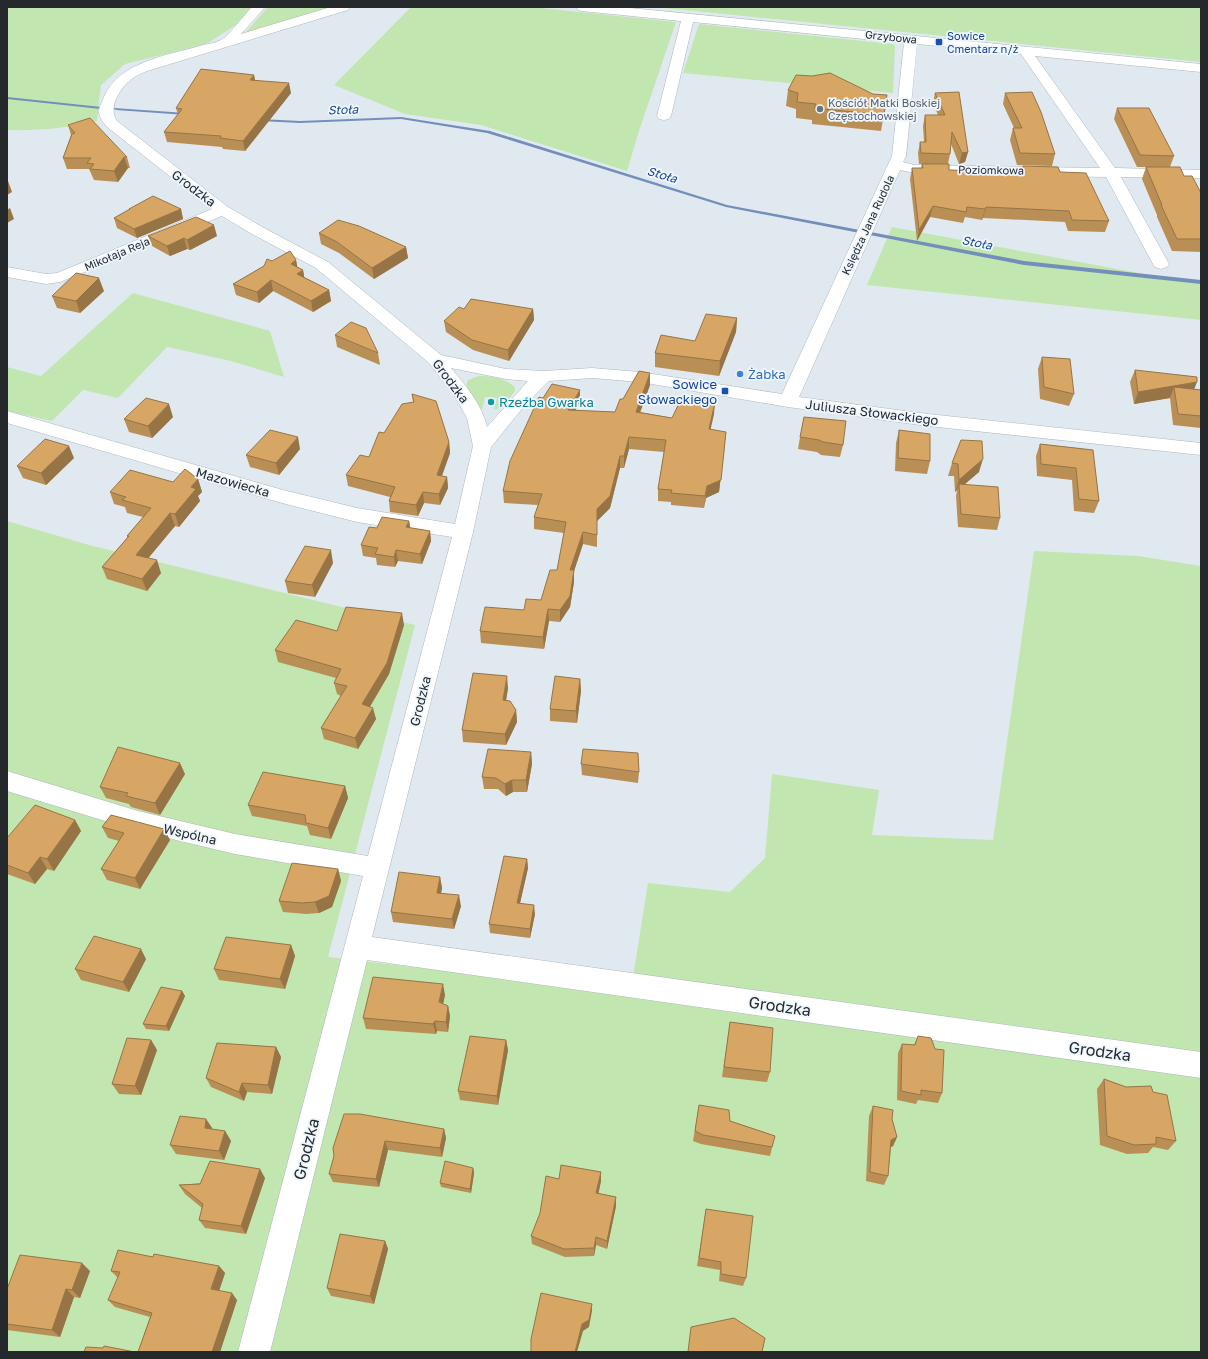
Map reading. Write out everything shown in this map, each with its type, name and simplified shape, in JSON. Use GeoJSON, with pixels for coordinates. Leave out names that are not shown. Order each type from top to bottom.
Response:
{"type":"FeatureCollection","features":[{"type":"Feature","properties":{"kind":"street"},"geometry":{"type":"LineString","coordinates":[[226,43],[259,7]]}},
{"type":"Feature","properties":{"kind":"street","name":"Grodzka"},"geometry":{"type":"LineString","coordinates":[[254,1352],[463,532],[482,446],[476,418],[466,399],[435,359],[322,265],[258,231],[223,210],[112,124],[106,116],[106,108],[118,85],[127,76],[142,68],[344,7]]}},
{"type":"Feature","properties":{"kind":"street","name":"Grzybowa"},"geometry":{"type":"LineString","coordinates":[[582,7],[1201,68]]}},
{"type":"Feature","properties":{"kind":"street"},"geometry":{"type":"LineString","coordinates":[[664,116],[688,17]]}},
{"type":"Feature","properties":{"kind":"street","name":"Księdza Jana Rudola"},"geometry":{"type":"LineString","coordinates":[[788,401],[899,156],[911,39]]}},
{"type":"Feature","properties":{"kind":"street"},"geometry":{"type":"LineString","coordinates":[[1025,51],[1111,173],[1161,264]]}},
{"type":"Feature","properties":{"kind":"street","name":"Poziomkowa"},"geometry":{"type":"LineString","coordinates":[[895,166],[914,169],[1201,174]]}},
{"type":"Feature","properties":{"kind":"street","name":"Mikołaja Reja"},"geometry":{"type":"LineString","coordinates":[[7,272],[46,279],[60,277],[223,210]]}},
{"type":"Feature","properties":{"kind":"street","name":"Juliusza Słowackiego"},"geometry":{"type":"LineString","coordinates":[[435,359],[471,368],[506,374],[544,376],[592,373],[640,377],[788,401],[928,420],[1201,449]]}},
{"type":"Feature","properties":{"kind":"street"},"geometry":{"type":"LineString","coordinates":[[482,446],[527,391],[544,376]]}},
{"type":"Feature","properties":{"kind":"street","name":"Mazowiecka"},"geometry":{"type":"LineString","coordinates":[[7,417],[357,515],[463,532]]}},
{"type":"Feature","properties":{"kind":"street","name":"Wspólna"},"geometry":{"type":"LineString","coordinates":[[7,781],[138,821],[235,844],[378,868]]}},
{"type":"Feature","properties":{"kind":"street","name":"Grodzka"},"geometry":{"type":"LineString","coordinates":[[358,947],[1201,1065]]}},
{"type":"Feature","properties":{"kind":"green space"},"geometry":{"type":"Polygon","coordinates":[[[7,7],[252,7],[236,25],[206,44],[125,64],[101,85],[97,121],[75,126],[30,130],[7,130],[7,7]]]}},
{"type":"Feature","properties":{"kind":"green space"},"geometry":{"type":"Polygon","coordinates":[[[268,7],[332,7],[244,34],[268,7]]]}},
{"type":"Feature","properties":{"kind":"green space"},"geometry":{"type":"Polygon","coordinates":[[[411,7],[531,7],[676,22],[627,171],[481,125],[405,114],[334,85],[411,7]]]}},
{"type":"Feature","properties":{"kind":"green space"},"geometry":{"type":"Polygon","coordinates":[[[654,7],[1201,7],[1201,62],[654,7]]]}},
{"type":"Feature","properties":{"kind":"green space"},"geometry":{"type":"Polygon","coordinates":[[[699,24],[892,44],[895,46],[893,93],[683,73],[699,24]]]}},
{"type":"Feature","properties":{"kind":"green space"},"geometry":{"type":"Polygon","coordinates":[[[892,227],[1144,274],[1201,281],[1201,320],[867,285],[892,227]]]}},
{"type":"Feature","properties":{"kind":"green space"},"geometry":{"type":"Polygon","coordinates":[[[133,293],[270,331],[284,377],[231,361],[167,347],[118,398],[83,390],[52,421],[7,411],[7,367],[41,376],[133,293]]]}},
{"type":"Feature","properties":{"kind":"green space"},"geometry":{"type":"Polygon","coordinates":[[[479,376],[493,377],[508,382],[515,388],[515,391],[502,407],[494,410],[497,398],[485,397],[482,409],[478,406],[466,385],[468,380],[479,376]]]}},
{"type":"Feature","properties":{"kind":"green space"},"geometry":{"type":"Polygon","coordinates":[[[7,521],[89,545],[415,625],[328,957],[626,992],[633,977],[648,883],[730,892],[765,858],[772,774],[879,790],[872,835],[993,840],[1034,551],[1138,556],[1201,566],[1201,1352],[7,1352],[7,521]]]}},
{"type":"Feature","properties":{"kind":"building"},"geometry":{"type":"Polygon","coordinates":[[[201,69],[254,75],[250,80],[289,83],[243,141],[220,138],[221,136],[164,132],[182,109],[176,108],[201,69]]]}},
{"type":"Feature","properties":{"kind":"building"},"geometry":{"type":"Polygon","coordinates":[[[830,73],[873,94],[887,95],[884,115],[814,108],[816,104],[797,102],[798,93],[788,90],[796,75],[812,76],[830,73]]]}},
{"type":"Feature","properties":{"kind":"building"},"geometry":{"type":"Polygon","coordinates":[[[959,92],[968,152],[962,153],[952,132],[950,154],[921,153],[920,142],[926,142],[925,115],[945,115],[935,93],[959,92]]]}},
{"type":"Feature","properties":{"kind":"building"},"geometry":{"type":"Polygon","coordinates":[[[1032,92],[1041,112],[1055,154],[1020,153],[1013,128],[1022,128],[1005,93],[1032,92]]]}},
{"type":"Feature","properties":{"kind":"building"},"geometry":{"type":"Polygon","coordinates":[[[1117,108],[1149,108],[1174,156],[1140,155],[1117,108]]]}},
{"type":"Feature","properties":{"kind":"building"},"geometry":{"type":"Polygon","coordinates":[[[90,118],[127,157],[124,157],[114,171],[90,169],[94,164],[87,163],[91,158],[63,158],[72,134],[75,133],[68,125],[90,118]]]}},
{"type":"Feature","properties":{"kind":"building"},"geometry":{"type":"Polygon","coordinates":[[[922,164],[949,164],[949,170],[1024,172],[1023,166],[1058,167],[1060,172],[1086,173],[1109,221],[1072,220],[1069,211],[986,207],[985,209],[967,207],[966,212],[933,206],[919,230],[912,168],[923,168],[922,164]]]}},
{"type":"Feature","properties":{"kind":"building"},"geometry":{"type":"Polygon","coordinates":[[[1146,167],[1180,167],[1184,176],[1192,176],[1201,193],[1201,239],[1177,239],[1161,205],[1146,167]]]}},
{"type":"Feature","properties":{"kind":"building"},"geometry":{"type":"Polygon","coordinates":[[[153,196],[181,209],[134,229],[114,218],[129,209],[153,196]]]}},
{"type":"Feature","properties":{"kind":"building"},"geometry":{"type":"Polygon","coordinates":[[[196,217],[214,225],[187,240],[184,238],[167,246],[148,236],[196,217]]]}},
{"type":"Feature","properties":{"kind":"building"},"geometry":{"type":"Polygon","coordinates":[[[338,220],[359,226],[406,247],[372,268],[337,242],[319,233],[338,220]]]}},
{"type":"Feature","properties":{"kind":"building"},"geometry":{"type":"Polygon","coordinates":[[[290,251],[296,260],[291,264],[303,270],[297,274],[329,290],[311,301],[271,280],[257,292],[233,284],[264,266],[267,259],[272,261],[290,251]]]}},
{"type":"Feature","properties":{"kind":"building"},"geometry":{"type":"Polygon","coordinates":[[[76,273],[99,278],[76,301],[52,296],[76,273]]]}},
{"type":"Feature","properties":{"kind":"building"},"geometry":{"type":"Polygon","coordinates":[[[471,299],[533,309],[508,350],[472,340],[444,321],[459,307],[464,309],[471,299]]]}},
{"type":"Feature","properties":{"kind":"building"},"geometry":{"type":"Polygon","coordinates":[[[706,314],[737,318],[720,361],[655,353],[661,335],[695,341],[706,314]]]}},
{"type":"Feature","properties":{"kind":"building"},"geometry":{"type":"Polygon","coordinates":[[[351,322],[366,328],[378,353],[335,335],[351,322]]]}},
{"type":"Feature","properties":{"kind":"building"},"geometry":{"type":"Polygon","coordinates":[[[1042,357],[1070,359],[1074,394],[1044,387],[1042,357]]]}},
{"type":"Feature","properties":{"kind":"building"},"geometry":{"type":"Polygon","coordinates":[[[1135,370],[1197,377],[1197,382],[1138,392],[1135,370]]]}},
{"type":"Feature","properties":{"kind":"building"},"geometry":{"type":"Polygon","coordinates":[[[639,371],[650,373],[636,412],[672,418],[682,397],[715,402],[709,429],[726,432],[721,480],[707,486],[705,496],[671,493],[672,490],[658,489],[666,440],[629,437],[624,456],[620,456],[610,496],[597,509],[597,535],[583,532],[570,570],[574,570],[570,596],[560,610],[548,609],[543,637],[480,631],[485,607],[524,610],[526,599],[541,600],[550,570],[557,570],[566,522],[534,517],[542,494],[503,491],[510,461],[539,397],[543,398],[552,384],[580,390],[568,410],[615,412],[620,399],[623,399],[639,371]]]}},
{"type":"Feature","properties":{"kind":"building"},"geometry":{"type":"Polygon","coordinates":[[[1174,387],[1201,390],[1201,416],[1178,414],[1174,387]]]}},
{"type":"Feature","properties":{"kind":"building"},"geometry":{"type":"Polygon","coordinates":[[[412,394],[436,401],[449,442],[437,475],[447,477],[439,494],[423,492],[416,505],[389,501],[395,487],[346,475],[360,455],[369,457],[379,432],[384,433],[402,404],[414,402],[412,394]]]}},
{"type":"Feature","properties":{"kind":"building"},"geometry":{"type":"Polygon","coordinates":[[[146,398],[169,404],[148,426],[124,419],[146,398]]]}},
{"type":"Feature","properties":{"kind":"building"},"geometry":{"type":"Polygon","coordinates":[[[804,417],[846,421],[843,445],[800,437],[804,417]]]}},
{"type":"Feature","properties":{"kind":"building"},"geometry":{"type":"Polygon","coordinates":[[[270,430],[298,437],[276,463],[246,455],[270,430]]]}},
{"type":"Feature","properties":{"kind":"building"},"geometry":{"type":"Polygon","coordinates":[[[899,430],[930,434],[930,461],[898,458],[899,430]]]}},
{"type":"Feature","properties":{"kind":"building"},"geometry":{"type":"Polygon","coordinates":[[[45,439],[69,446],[41,473],[17,466],[45,439]]]}},
{"type":"Feature","properties":{"kind":"building"},"geometry":{"type":"Polygon","coordinates":[[[961,440],[982,441],[983,459],[959,480],[958,464],[952,463],[961,440]]]}},
{"type":"Feature","properties":{"kind":"building"},"geometry":{"type":"Polygon","coordinates":[[[1040,444],[1093,450],[1099,501],[1079,499],[1076,468],[1041,464],[1040,444]]]}},
{"type":"Feature","properties":{"kind":"building"},"geometry":{"type":"Polygon","coordinates":[[[185,469],[198,479],[191,487],[196,489],[175,514],[170,513],[136,555],[157,560],[142,579],[102,567],[151,508],[122,500],[126,497],[110,492],[130,470],[173,482],[185,469]]]}},
{"type":"Feature","properties":{"kind":"building"},"geometry":{"type":"Polygon","coordinates":[[[959,484],[998,487],[1000,518],[961,514],[959,484]]]}},
{"type":"Feature","properties":{"kind":"building"},"geometry":{"type":"Polygon","coordinates":[[[382,517],[409,521],[406,527],[430,531],[420,554],[396,550],[394,557],[375,554],[378,548],[361,545],[369,527],[377,528],[382,517]]]}},
{"type":"Feature","properties":{"kind":"building"},"geometry":{"type":"Polygon","coordinates":[[[305,546],[331,550],[312,585],[285,581],[305,546]]]}},
{"type":"Feature","properties":{"kind":"building"},"geometry":{"type":"Polygon","coordinates":[[[346,607],[402,613],[387,663],[362,704],[373,708],[355,738],[321,728],[347,686],[334,683],[341,669],[275,650],[296,620],[337,631],[346,607]]]}},
{"type":"Feature","properties":{"kind":"building"},"geometry":{"type":"Polygon","coordinates":[[[473,673],[507,676],[503,700],[510,701],[516,710],[505,734],[462,730],[473,673]]]}},
{"type":"Feature","properties":{"kind":"building"},"geometry":{"type":"Polygon","coordinates":[[[555,676],[580,679],[576,711],[550,709],[555,676]]]}},
{"type":"Feature","properties":{"kind":"building"},"geometry":{"type":"Polygon","coordinates":[[[118,747],[180,763],[155,803],[126,796],[128,793],[100,787],[118,747]]]}},
{"type":"Feature","properties":{"kind":"building"},"geometry":{"type":"Polygon","coordinates":[[[488,749],[531,752],[526,780],[512,780],[505,784],[496,778],[482,777],[488,749]]]}},
{"type":"Feature","properties":{"kind":"building"},"geometry":{"type":"Polygon","coordinates":[[[583,749],[638,753],[639,772],[581,764],[583,749]]]}},
{"type":"Feature","properties":{"kind":"building"},"geometry":{"type":"Polygon","coordinates":[[[263,772],[345,786],[328,828],[306,823],[305,815],[248,805],[263,772]]]}},
{"type":"Feature","properties":{"kind":"building"},"geometry":{"type":"Polygon","coordinates":[[[35,805],[75,820],[47,859],[40,857],[28,873],[7,865],[7,838],[35,805]]]}},
{"type":"Feature","properties":{"kind":"building"},"geometry":{"type":"Polygon","coordinates":[[[111,815],[164,829],[135,878],[101,869],[124,833],[102,827],[111,815]]]}},
{"type":"Feature","properties":{"kind":"building"},"geometry":{"type":"Polygon","coordinates":[[[504,856],[527,859],[517,903],[534,905],[530,929],[489,924],[504,856]]]}},
{"type":"Feature","properties":{"kind":"building"},"geometry":{"type":"Polygon","coordinates":[[[292,863],[338,869],[329,896],[315,902],[302,903],[279,901],[292,863]]]}},
{"type":"Feature","properties":{"kind":"building"},"geometry":{"type":"Polygon","coordinates":[[[399,872],[440,877],[437,893],[459,895],[452,919],[391,912],[399,872]]]}},
{"type":"Feature","properties":{"kind":"building"},"geometry":{"type":"Polygon","coordinates":[[[94,936],[141,949],[123,982],[75,969],[94,936]]]}},
{"type":"Feature","properties":{"kind":"building"},"geometry":{"type":"Polygon","coordinates":[[[226,937],[291,945],[280,979],[214,969],[226,937]]]}},
{"type":"Feature","properties":{"kind":"building"},"geometry":{"type":"Polygon","coordinates":[[[373,977],[443,984],[439,1002],[448,1006],[446,1022],[435,1021],[433,1024],[363,1018],[373,977]]]}},
{"type":"Feature","properties":{"kind":"building"},"geometry":{"type":"Polygon","coordinates":[[[161,987],[182,991],[166,1026],[143,1024],[161,987]]]}},
{"type":"Feature","properties":{"kind":"building"},"geometry":{"type":"Polygon","coordinates":[[[730,1022],[773,1028],[770,1072],[724,1067],[730,1022]]]}},
{"type":"Feature","properties":{"kind":"building"},"geometry":{"type":"Polygon","coordinates":[[[470,1036],[506,1040],[497,1096],[458,1091],[470,1036]]]}},
{"type":"Feature","properties":{"kind":"building"},"geometry":{"type":"Polygon","coordinates":[[[918,1036],[931,1038],[935,1049],[944,1050],[942,1093],[921,1090],[921,1095],[901,1091],[902,1044],[915,1045],[918,1036]]]}},
{"type":"Feature","properties":{"kind":"building"},"geometry":{"type":"Polygon","coordinates":[[[127,1038],[151,1040],[135,1086],[112,1084],[127,1038]]]}},
{"type":"Feature","properties":{"kind":"building"},"geometry":{"type":"Polygon","coordinates":[[[217,1043],[276,1047],[268,1085],[242,1083],[239,1092],[206,1078],[217,1043]]]}},
{"type":"Feature","properties":{"kind":"building"},"geometry":{"type":"Polygon","coordinates":[[[1104,1079],[1126,1087],[1151,1086],[1153,1092],[1167,1095],[1176,1141],[1156,1137],[1156,1144],[1134,1145],[1107,1136],[1104,1079]]]}},
{"type":"Feature","properties":{"kind":"building"},"geometry":{"type":"Polygon","coordinates":[[[699,1105],[729,1110],[730,1121],[775,1136],[772,1147],[703,1135],[695,1131],[699,1105]]]}},
{"type":"Feature","properties":{"kind":"building"},"geometry":{"type":"Polygon","coordinates":[[[873,1106],[893,1110],[892,1119],[897,1137],[891,1140],[888,1176],[870,1172],[873,1106]]]}},
{"type":"Feature","properties":{"kind":"building"},"geometry":{"type":"Polygon","coordinates":[[[344,1114],[360,1114],[444,1129],[440,1148],[385,1141],[376,1179],[329,1174],[334,1156],[333,1148],[344,1114]]]}},
{"type":"Feature","properties":{"kind":"building"},"geometry":{"type":"Polygon","coordinates":[[[180,1116],[206,1119],[205,1128],[225,1131],[219,1151],[170,1145],[180,1116]]]}},
{"type":"Feature","properties":{"kind":"building"},"geometry":{"type":"Polygon","coordinates":[[[210,1161],[260,1169],[241,1226],[199,1220],[203,1204],[179,1185],[200,1184],[210,1161]]]}},
{"type":"Feature","properties":{"kind":"building"},"geometry":{"type":"Polygon","coordinates":[[[445,1161],[473,1168],[470,1189],[440,1183],[445,1161]]]}},
{"type":"Feature","properties":{"kind":"building"},"geometry":{"type":"Polygon","coordinates":[[[561,1165],[601,1172],[596,1193],[616,1197],[607,1241],[596,1237],[594,1248],[564,1249],[531,1236],[540,1213],[546,1176],[559,1179],[561,1165]]]}},
{"type":"Feature","properties":{"kind":"building"},"geometry":{"type":"Polygon","coordinates":[[[706,1209],[753,1216],[746,1278],[721,1274],[721,1262],[699,1258],[706,1209]]]}},
{"type":"Feature","properties":{"kind":"building"},"geometry":{"type":"Polygon","coordinates":[[[340,1234],[385,1241],[370,1296],[327,1288],[340,1234]]]}},
{"type":"Feature","properties":{"kind":"building"},"geometry":{"type":"Polygon","coordinates":[[[118,1250],[153,1257],[154,1254],[219,1266],[211,1289],[232,1293],[212,1352],[138,1352],[152,1313],[108,1300],[120,1272],[111,1271],[118,1250]]]}},
{"type":"Feature","properties":{"kind":"building"},"geometry":{"type":"Polygon","coordinates":[[[20,1255],[82,1263],[72,1290],[66,1289],[52,1330],[7,1324],[7,1289],[20,1255]]]}},
{"type":"Feature","properties":{"kind":"building"},"geometry":{"type":"Polygon","coordinates":[[[541,1293],[592,1304],[589,1320],[582,1324],[575,1352],[531,1352],[531,1339],[541,1293]]]}},
{"type":"Feature","properties":{"kind":"building"},"geometry":{"type":"Polygon","coordinates":[[[734,1318],[765,1338],[762,1352],[688,1352],[691,1327],[734,1318]]]}},
{"type":"Feature","properties":{"kind":"building"},"geometry":{"type":"Polygon","coordinates":[[[104,1346],[135,1352],[84,1352],[86,1347],[103,1348],[104,1346]]]}},
{"type":"Feature","properties":{"kind":"waterway","name":"Stoła"},"geometry":{"type":"LineString","coordinates":[[7,98],[101,108]]}},
{"type":"Feature","properties":{"kind":"waterway","name":"Stoła"},"geometry":{"type":"LineString","coordinates":[[116,109],[186,114]]}},
{"type":"Feature","properties":{"kind":"waterway","name":"Stoła"},"geometry":{"type":"LineString","coordinates":[[260,120],[300,122],[401,118],[488,132],[726,206],[1024,263],[1201,282]]}},
{"type":"Feature","properties":{"kind":"place","name":"Sowice Cmentarz n/ż"},"geometry":{"type":"Point","coordinates":[939,42]}},
{"type":"Feature","properties":{"kind":"place","name":"Kościół Matki Boskiej Częstochowskiej"},"geometry":{"type":"Point","coordinates":[820,109]}},
{"type":"Feature","properties":{"kind":"place","name":"Żabka"},"geometry":{"type":"Point","coordinates":[740,374]}},
{"type":"Feature","properties":{"kind":"place","name":"Sowice Słowackiego"},"geometry":{"type":"Point","coordinates":[725,391]}},
{"type":"Feature","properties":{"kind":"place","name":"Rzeźba Gwarka"},"geometry":{"type":"Point","coordinates":[491,402]}}]}
